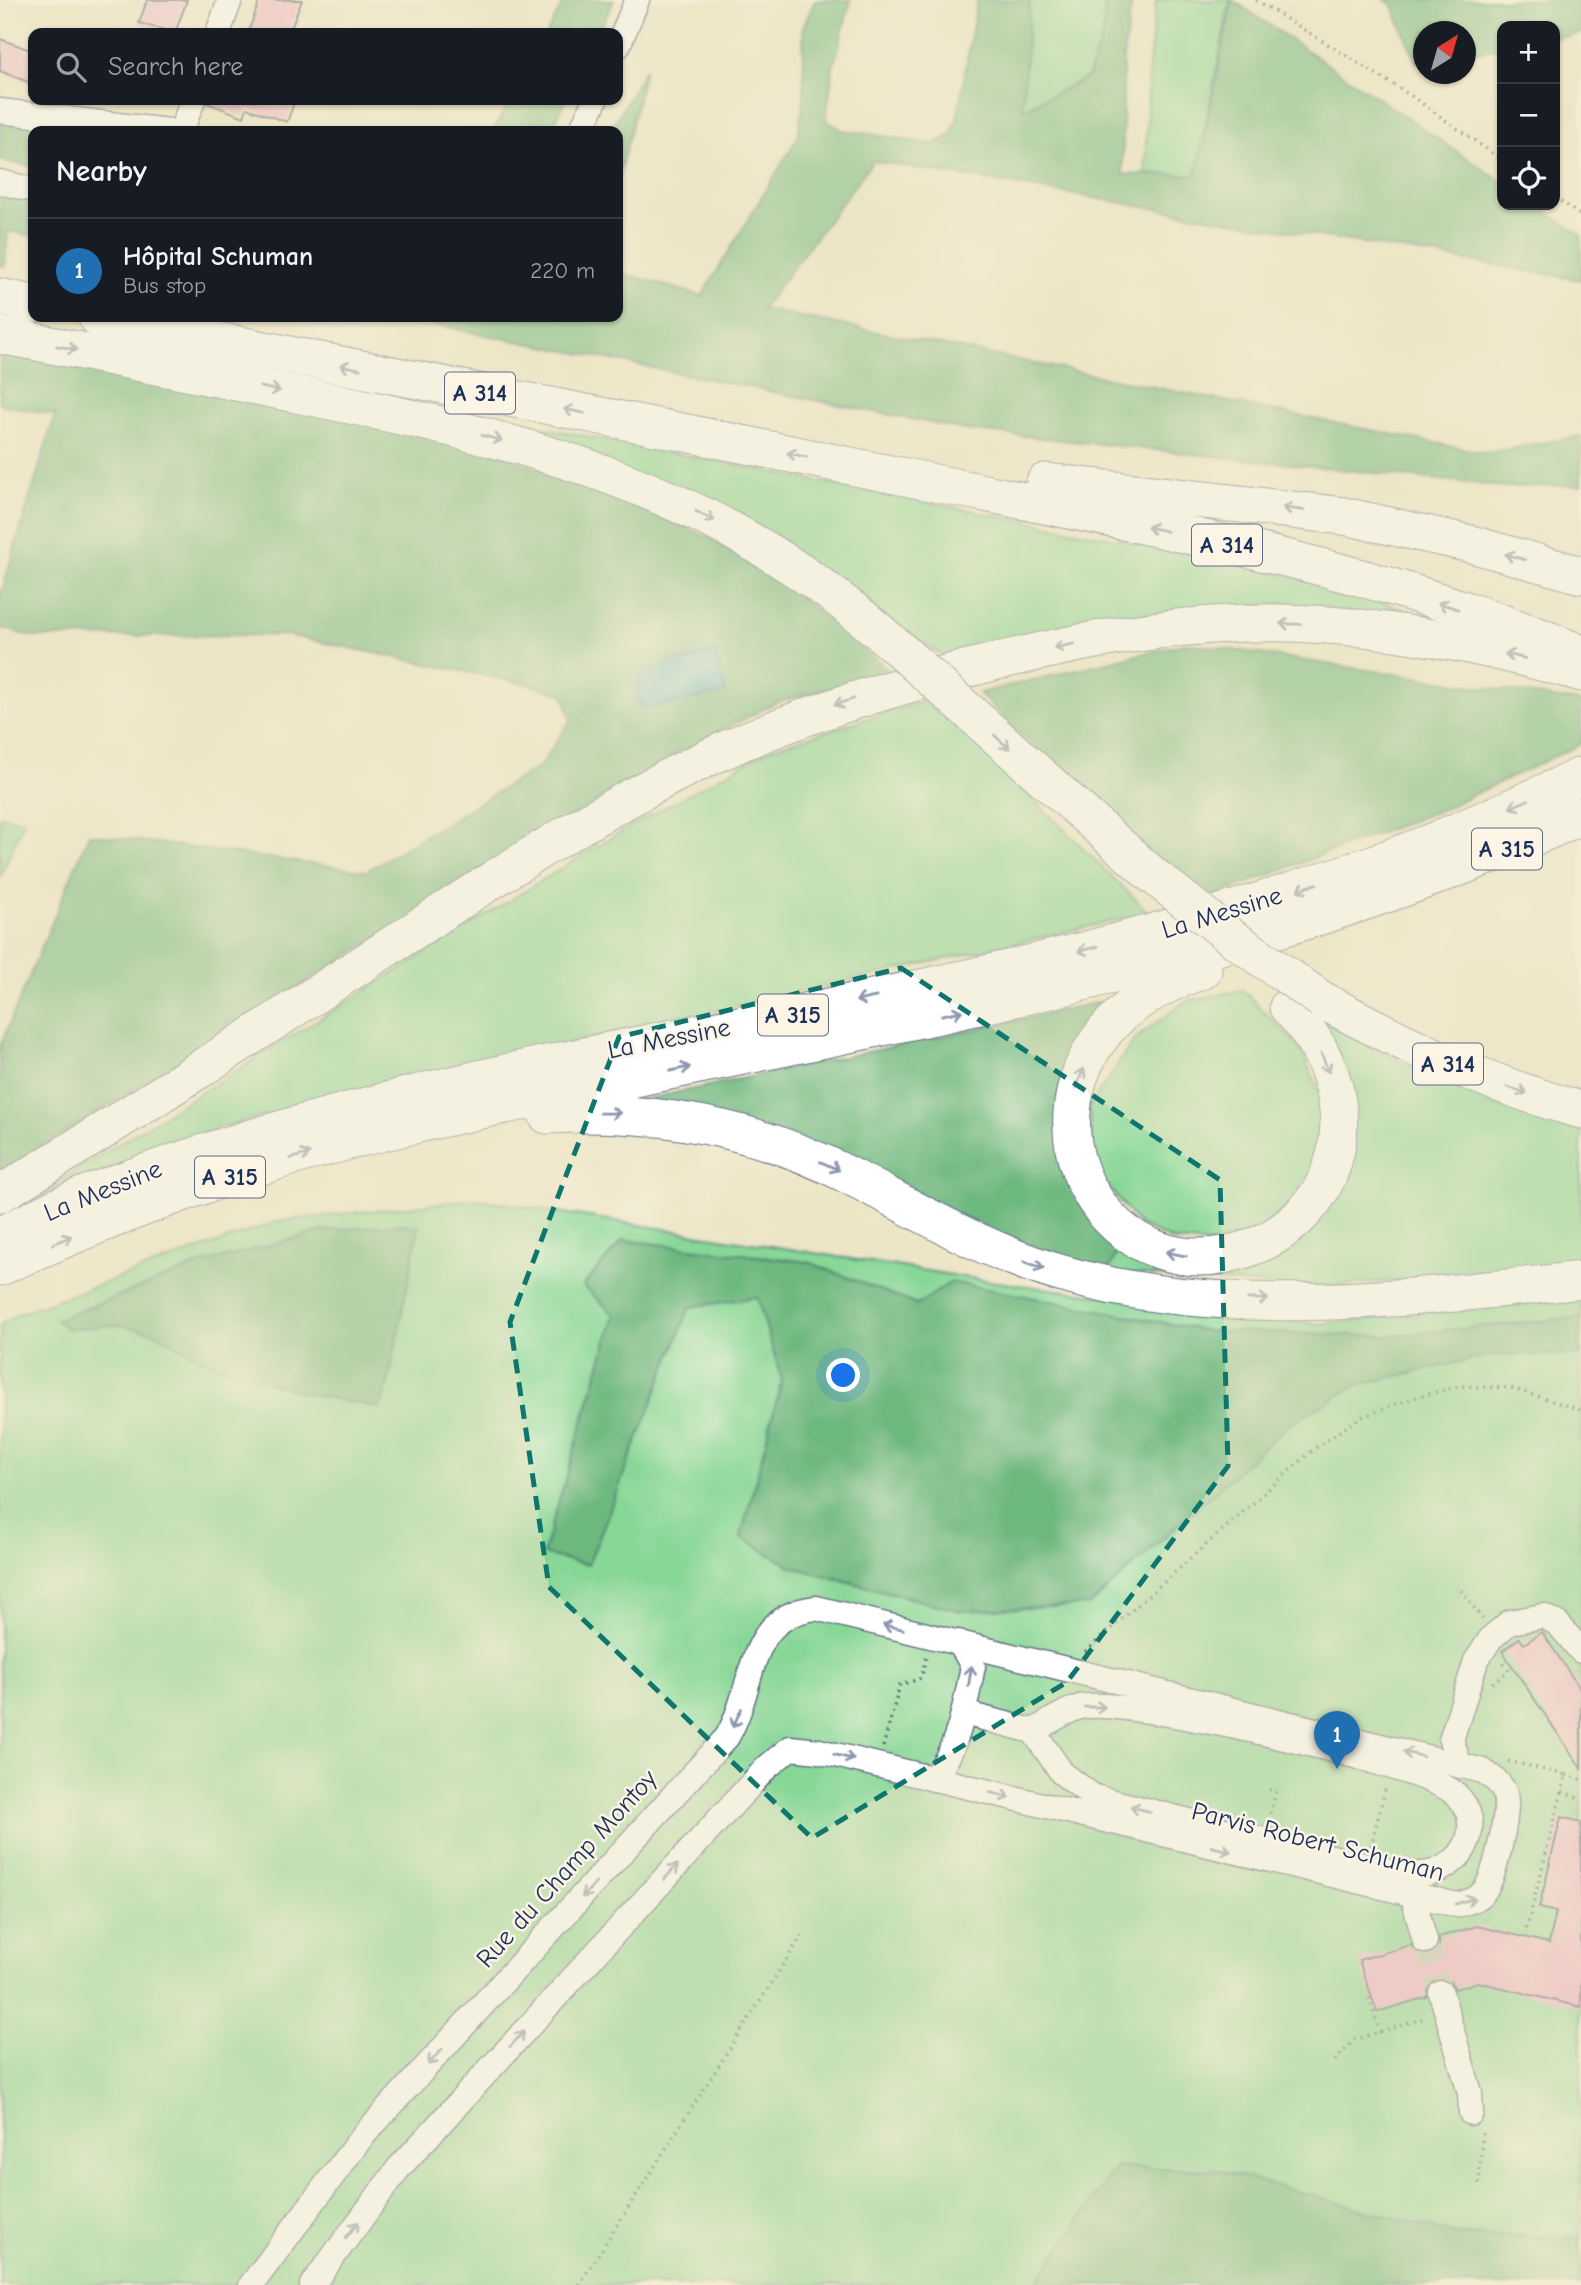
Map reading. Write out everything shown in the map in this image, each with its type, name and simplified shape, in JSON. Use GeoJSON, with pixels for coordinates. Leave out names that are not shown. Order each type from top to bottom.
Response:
{"type":"FeatureCollection","features":[{"type":"Feature","properties":{"kind":"highway"},"geometry":{"type":"LineString","coordinates":[[0,297],[28,303]]}},
{"type":"Feature","properties":{"kind":"highway","name":"A 314"},"geometry":{"type":"LineString","coordinates":[[122,322],[1077,511],[1301,562],[1465,611],[1581,654]]}},
{"type":"Feature","properties":{"kind":"highway","name":"A 314"},"geometry":{"type":"LineString","coordinates":[[0,335],[413,418],[603,471],[658,493],[744,537],[838,598],[898,648],[1047,783],[1142,875],[1234,939],[1305,1003],[1494,1082],[1581,1110]]}},
{"type":"Feature","properties":{"kind":"highway"},"geometry":{"type":"LineString","coordinates":[[864,468],[926,465],[1034,481],[1344,516],[1471,544],[1581,575]]}},
{"type":"Feature","properties":{"kind":"highway"},"geometry":{"type":"LineString","coordinates":[[0,1194],[567,834],[717,753],[845,702],[936,676],[1070,645],[1215,624],[1287,624],[1370,629],[1455,642],[1581,673]]}},
{"type":"Feature","properties":{"kind":"highway","name":"La Messine"},"geometry":{"type":"LineString","coordinates":[[0,1236],[86,1194],[233,1142],[509,1072],[978,976],[1182,925],[1285,894],[1410,851],[1581,776]]}},
{"type":"Feature","properties":{"kind":"highway","name":"La Messine"},"geometry":{"type":"LineString","coordinates":[[0,1267],[98,1224],[256,1168],[469,1112],[1005,1001],[1165,962],[1432,880],[1581,816]]}},
{"type":"Feature","properties":{"kind":"highway"},"geometry":{"type":"LineString","coordinates":[[1305,1003],[1337,1101],[1339,1119],[1336,1152],[1321,1191],[1282,1231],[1266,1241],[1227,1255],[1185,1256],[1164,1251],[1122,1229],[1105,1213],[1082,1178],[1071,1134],[1077,1084],[1105,1032],[1140,1000],[1184,977],[1432,880]]}},
{"type":"Feature","properties":{"kind":"highway"},"geometry":{"type":"LineString","coordinates":[[469,1112],[528,1116],[623,1113],[669,1117],[754,1136],[847,1174],[952,1231],[1007,1256],[1120,1288],[1209,1298],[1305,1300],[1416,1296],[1581,1280]]}},
{"type":"Feature","properties":{"kind":"street"},"geometry":{"type":"LineString","coordinates":[[220,28],[230,0]]}},
{"type":"Feature","properties":{"kind":"street"},"geometry":{"type":"LineString","coordinates":[[623,34],[638,0]]}},
{"type":"Feature","properties":{"kind":"street"},"geometry":{"type":"LineString","coordinates":[[183,126],[191,105]]}},
{"type":"Feature","properties":{"kind":"street"},"geometry":{"type":"LineString","coordinates":[[583,126],[593,105]]}},
{"type":"Feature","properties":{"kind":"street"},"geometry":{"type":"LineString","coordinates":[[0,111],[126,126]]}},
{"type":"Feature","properties":{"kind":"street"},"geometry":{"type":"LineString","coordinates":[[0,182],[28,189]]}},
{"type":"Feature","properties":{"kind":"street","name":"Rue du Champ Montoy"},"geometry":{"type":"LineString","coordinates":[[251,2285],[360,2138],[727,1737],[739,1716],[763,1636],[774,1624],[798,1610],[816,1608],[1066,1670]]}},
{"type":"Feature","properties":{"kind":"street"},"geometry":{"type":"LineString","coordinates":[[1460,1766],[1451,1740],[1476,1661],[1491,1638],[1510,1622],[1543,1616],[1558,1624],[1581,1651]]}},
{"type":"Feature","properties":{"kind":"street"},"geometry":{"type":"LineString","coordinates":[[312,2285],[398,2169],[766,1768],[790,1748],[819,1751],[933,1779],[948,1761],[963,1713],[973,1666],[959,1642]]}},
{"type":"Feature","properties":{"kind":"street","name":"Parvis Robert Schuman"},"geometry":{"type":"LineString","coordinates":[[1022,1659],[1045,1674],[1070,1682],[1106,1688],[1126,1683]]}},
{"type":"Feature","properties":{"kind":"street","name":"Parvis Robert Schuman"},"geometry":{"type":"LineString","coordinates":[[933,1779],[1457,1905],[1472,1902],[1490,1879],[1507,1808],[1506,1797],[1493,1778],[1483,1771],[1066,1670]]}},
{"type":"Feature","properties":{"kind":"street","name":"Parvis Robert Schuman"},"geometry":{"type":"LineString","coordinates":[[1080,1707],[1119,1707],[1213,1723],[1391,1767],[1452,1791],[1465,1808],[1471,1826],[1466,1845],[1458,1860],[1443,1870],[1409,1874],[1367,1866],[1094,1797],[1062,1773],[1033,1731],[1080,1707]]}},
{"type":"Feature","properties":{"kind":"street"},"geometry":{"type":"LineString","coordinates":[[963,1713],[1033,1731]]}},
{"type":"Feature","properties":{"kind":"street"},"geometry":{"type":"LineString","coordinates":[[1416,1897],[1415,1904],[1425,1941]]}},
{"type":"Feature","properties":{"kind":"street"},"geometry":{"type":"LineString","coordinates":[[1443,2003],[1470,2093],[1471,2113]]}},
{"type":"Feature","properties":{"kind":"path"},"geometry":{"type":"LineString","coordinates":[[1256,0],[1410,95],[1497,156]]}},
{"type":"Feature","properties":{"kind":"path"},"geometry":{"type":"LineString","coordinates":[[1560,201],[1581,216]]}},
{"type":"Feature","properties":{"kind":"path"},"geometry":{"type":"LineString","coordinates":[[1066,1670],[1314,1449],[1359,1418],[1413,1398],[1461,1387],[1511,1388],[1581,1410]]}},
{"type":"Feature","properties":{"kind":"path"},"geometry":{"type":"LineString","coordinates":[[879,1766],[900,1685],[915,1684],[921,1679],[930,1636]]}},
{"type":"Feature","properties":{"kind":"path"},"geometry":{"type":"LineString","coordinates":[[1504,1760],[1581,1779]]}},
{"type":"Feature","properties":{"kind":"path"},"geometry":{"type":"LineString","coordinates":[[1367,1866],[1391,1767]]}},
{"type":"Feature","properties":{"kind":"path"},"geometry":{"type":"LineString","coordinates":[[1526,1931],[1566,1775]]}},
{"type":"Feature","properties":{"kind":"path"},"geometry":{"type":"LineString","coordinates":[[1269,1789],[1276,1792],[1270,1842]]}},
{"type":"Feature","properties":{"kind":"path"},"geometry":{"type":"LineString","coordinates":[[1562,1792],[1581,1798]]}},
{"type":"Feature","properties":{"kind":"path"},"geometry":{"type":"LineString","coordinates":[[579,2285],[802,1936]]}},
{"type":"Feature","properties":{"kind":"path"},"geometry":{"type":"LineString","coordinates":[[1371,1993],[1368,1994],[1380,2033]]}},
{"type":"Feature","properties":{"kind":"path"},"geometry":{"type":"LineString","coordinates":[[1335,2062],[1354,2040],[1380,2033],[1443,2003]]}},
{"type":"Feature","properties":{"kind":"highlighted area"},"geometry":{"type":"Polygon","coordinates":[[[901,968],[1220,1180],[1228,1466],[1067,1682],[812,1838],[549,1587],[510,1322],[619,1037],[901,968]]]}},
{"type":"Feature","properties":{"kind":"green space"},"geometry":{"type":"Polygon","coordinates":[[[565,0],[614,0],[600,28],[550,28],[565,0]]]}},
{"type":"Feature","properties":{"kind":"green space"},"geometry":{"type":"Polygon","coordinates":[[[815,0],[851,0],[833,68],[826,120],[843,130],[934,144],[950,136],[957,120],[977,0],[1030,0],[1022,110],[1087,78],[1103,36],[1105,0],[1132,0],[1123,58],[1123,174],[1196,175],[1232,0],[1497,179],[1497,210],[1544,210],[1581,235],[1581,280],[873,161],[762,309],[1486,453],[1581,436],[1581,485],[1507,487],[966,430],[420,322],[623,322],[623,273],[702,296],[798,137],[804,97],[803,27],[815,0]]]}},
{"type":"Feature","properties":{"kind":"green space"},"geometry":{"type":"Polygon","coordinates":[[[1030,0],[1105,0],[1103,36],[1087,78],[1021,110],[1030,0]]]}},
{"type":"Feature","properties":{"kind":"green space"},"geometry":{"type":"Polygon","coordinates":[[[1156,0],[1230,0],[1196,175],[1145,174],[1149,65],[1156,0]]]}},
{"type":"Feature","properties":{"kind":"green space"},"geometry":{"type":"Polygon","coordinates":[[[1384,0],[1581,0],[1581,33],[1560,37],[1560,21],[1497,21],[1497,48],[1476,52],[1476,21],[1413,21],[1413,55],[1392,4],[1384,0]]]}},
{"type":"Feature","properties":{"kind":"green space"},"geometry":{"type":"Polygon","coordinates":[[[645,69],[623,160],[623,126],[613,126],[645,69]]]}},
{"type":"Feature","properties":{"kind":"green space"},"geometry":{"type":"Polygon","coordinates":[[[507,105],[564,105],[553,126],[496,126],[507,105]]]}},
{"type":"Feature","properties":{"kind":"green space"},"geometry":{"type":"Polygon","coordinates":[[[0,115],[82,126],[28,126],[28,166],[0,160],[0,115]]]}},
{"type":"Feature","properties":{"kind":"green space"},"geometry":{"type":"Polygon","coordinates":[[[0,188],[28,194],[28,235],[8,231],[5,266],[0,266],[0,188]]]}},
{"type":"Feature","properties":{"kind":"green space"},"geometry":{"type":"Polygon","coordinates":[[[0,354],[468,442],[625,501],[708,537],[785,585],[891,672],[775,703],[660,762],[0,1173],[0,1046],[89,834],[366,871],[540,766],[571,720],[564,695],[531,685],[286,635],[34,637],[1,628],[0,597],[55,415],[0,404],[0,354]]]}},
{"type":"Feature","properties":{"kind":"green space"},"geometry":{"type":"Polygon","coordinates":[[[456,411],[1236,562],[1350,591],[1456,628],[1280,603],[944,657],[768,538],[456,411]]]}},
{"type":"Feature","properties":{"kind":"green space"},"geometry":{"type":"Polygon","coordinates":[[[1187,643],[1581,702],[1581,744],[1443,809],[1203,900],[1124,837],[979,693],[1187,643]]]}},
{"type":"Feature","properties":{"kind":"green space"},"geometry":{"type":"Polygon","coordinates":[[[931,699],[1149,913],[379,1087],[219,1128],[25,1202],[612,837],[772,748],[931,699]]]}},
{"type":"Feature","properties":{"kind":"green space"},"geometry":{"type":"Polygon","coordinates":[[[0,816],[24,821],[0,877],[0,816]]]}},
{"type":"Feature","properties":{"kind":"green space"},"geometry":{"type":"Polygon","coordinates":[[[1243,990],[1298,1046],[1323,1097],[1326,1141],[1312,1185],[1254,1234],[1211,1244],[1174,1241],[1139,1225],[1094,1169],[1089,1107],[1135,1039],[1186,1001],[1243,990]]]}},
{"type":"Feature","properties":{"kind":"green space"},"geometry":{"type":"Polygon","coordinates":[[[1100,1002],[1108,1018],[1065,1087],[1121,1245],[1107,1272],[633,1102],[1100,1002]]]}},
{"type":"Feature","properties":{"kind":"green space"},"geometry":{"type":"Polygon","coordinates":[[[1312,1014],[1443,1082],[1512,1110],[1581,1130],[1581,1267],[1303,1288],[1107,1272],[1121,1245],[1208,1269],[1344,1171],[1312,1014]]]}},
{"type":"Feature","properties":{"kind":"green space"},"geometry":{"type":"Polygon","coordinates":[[[477,1199],[989,1281],[1318,1324],[1581,1298],[1581,2285],[0,2285],[0,1325],[20,1313],[279,1221],[477,1199]]]}},
{"type":"Feature","properties":{"kind":"green space"},"geometry":{"type":"Polygon","coordinates":[[[401,1224],[419,1226],[389,1379],[380,1408],[300,1392],[213,1365],[155,1333],[118,1325],[68,1329],[56,1320],[204,1263],[322,1231],[401,1224]]]}},
{"type":"Feature","properties":{"kind":"green space"},"geometry":{"type":"Polygon","coordinates":[[[623,1240],[809,1262],[917,1305],[951,1282],[1207,1331],[1386,1336],[1581,1317],[1581,1355],[1492,1355],[1357,1385],[1288,1425],[1090,1605],[960,1611],[792,1567],[741,1537],[782,1380],[757,1297],[690,1307],[588,1565],[543,1554],[615,1315],[583,1286],[623,1240]]]}},
{"type":"Feature","properties":{"kind":"green space"},"geometry":{"type":"Polygon","coordinates":[[[1116,2167],[1218,2170],[1458,2235],[1581,2237],[1581,2285],[1034,2285],[1116,2167]]]}},
{"type":"Feature","properties":{"kind":"water"},"geometry":{"type":"Polygon","coordinates":[[[715,652],[726,693],[646,708],[635,702],[642,671],[715,652]]]}},
{"type":"Feature","properties":{"kind":"building"},"geometry":{"type":"Polygon","coordinates":[[[147,0],[187,0],[177,28],[157,28],[139,23],[147,0]]]}},
{"type":"Feature","properties":{"kind":"building"},"geometry":{"type":"Polygon","coordinates":[[[260,0],[302,0],[291,28],[250,28],[260,0]]]}},
{"type":"Feature","properties":{"kind":"building"},"geometry":{"type":"Polygon","coordinates":[[[0,39],[28,49],[28,82],[0,71],[0,39]]]}},
{"type":"Feature","properties":{"kind":"building"},"geometry":{"type":"Polygon","coordinates":[[[212,105],[293,105],[287,122],[247,108],[244,117],[212,105]]]}},
{"type":"Feature","properties":{"kind":"building"},"geometry":{"type":"Polygon","coordinates":[[[1542,1632],[1581,1690],[1581,1768],[1502,1651],[1519,1638],[1524,1644],[1542,1632]]]}},
{"type":"Feature","properties":{"kind":"building"},"geometry":{"type":"Polygon","coordinates":[[[1561,1817],[1581,1822],[1581,2007],[1478,1982],[1455,1989],[1451,1982],[1438,1979],[1430,1983],[1427,1997],[1377,2012],[1359,1960],[1411,1945],[1421,1955],[1430,1955],[1439,1945],[1439,1937],[1477,1926],[1549,1943],[1556,1912],[1539,1908],[1561,1817]]]}},
{"type":"Feature","properties":{"kind":"tunnel"},"geometry":{"type":"LineString","coordinates":[[1425,1941],[1441,1993]]}},
{"type":"Feature","properties":{"kind":"place","name":"Hôpital Schuman"},"geometry":{"type":"Point","coordinates":[1337,1769]}}]}
